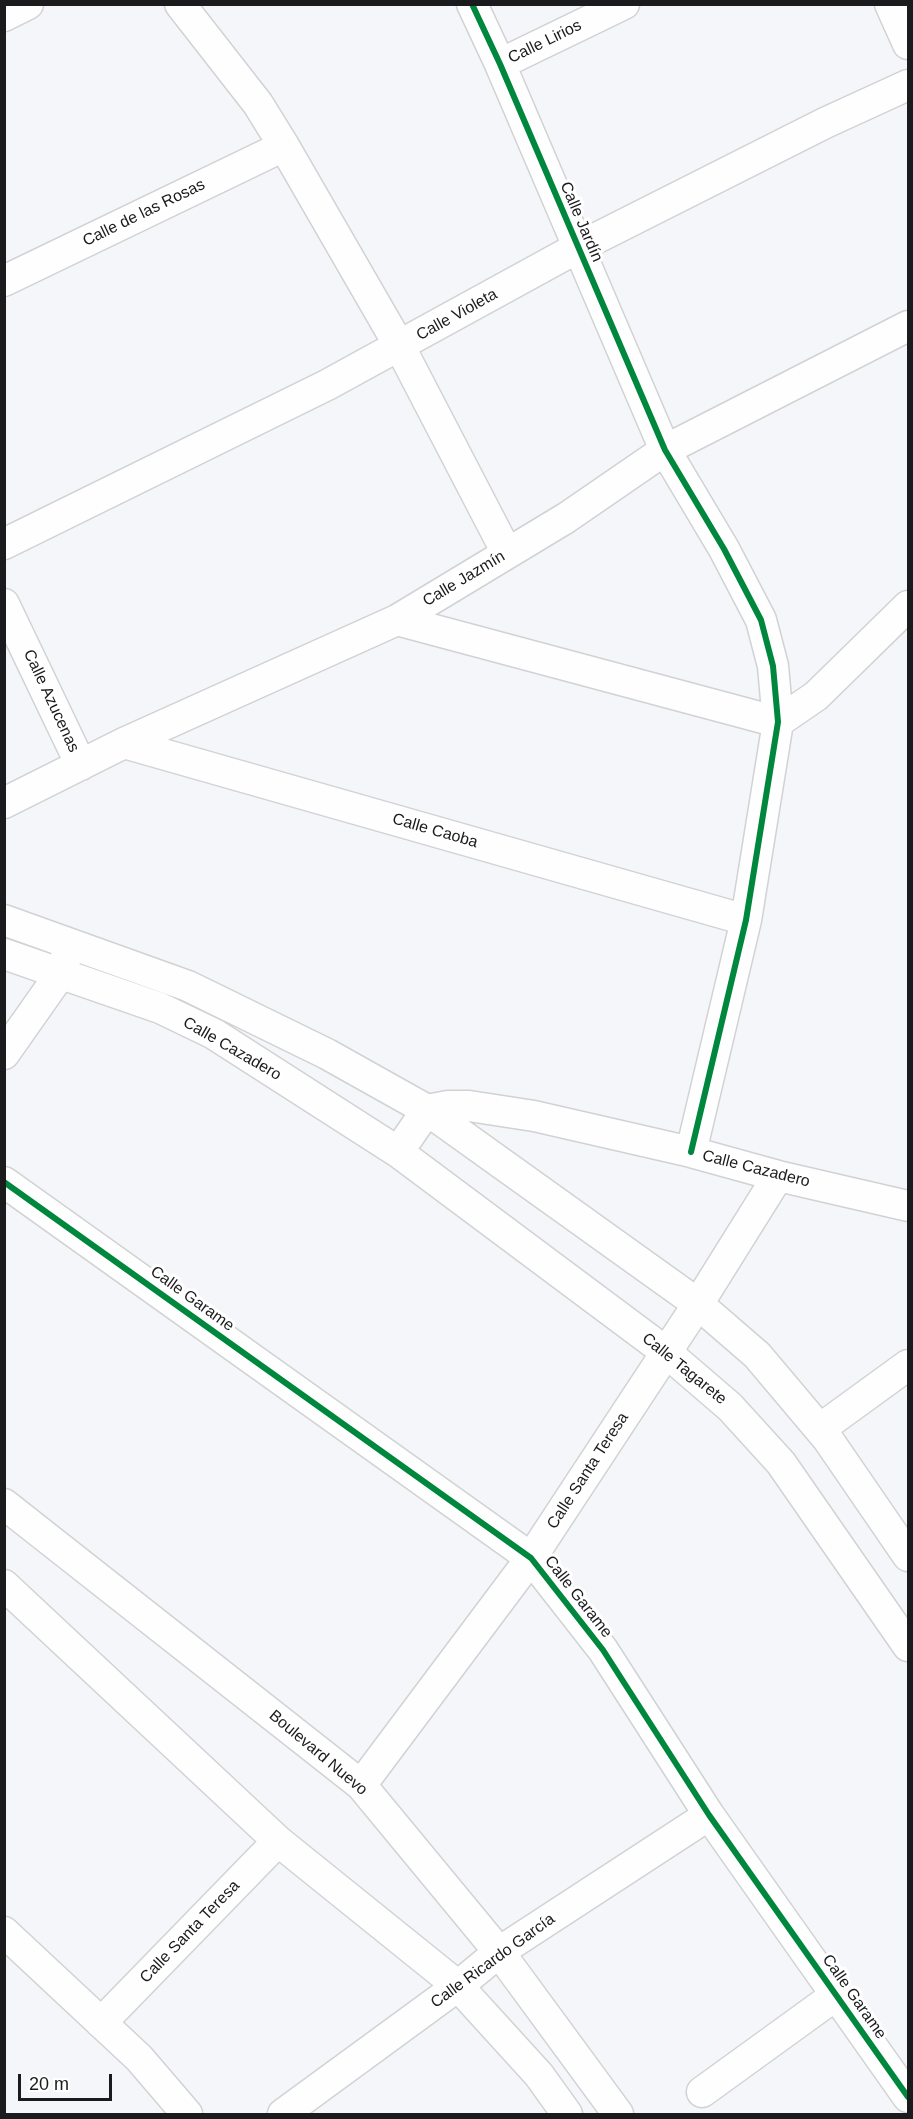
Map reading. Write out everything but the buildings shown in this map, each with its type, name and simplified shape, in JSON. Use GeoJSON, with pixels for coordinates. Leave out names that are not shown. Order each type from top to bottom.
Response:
{"type":"FeatureCollection","features":[{"type":"Feature","properties":{"kind":"street"},"geometry":{"type":"LineString","coordinates":[[4,16],[28,4]]}},
{"type":"Feature","properties":{"kind":"street"},"geometry":{"type":"LineString","coordinates":[[180,4],[258,104],[284,146],[400,347],[507,553]]}},
{"type":"Feature","properties":{"kind":"street","name":"Calle Jardín"},"geometry":{"type":"LineString","coordinates":[[472,4],[500,64],[664,450],[724,549],[761,620],[773,666],[778,722],[746,920],[691,1152]]}},
{"type":"Feature","properties":{"kind":"street","name":"Calle Lirios"},"geometry":{"type":"LineString","coordinates":[[500,64],[624,4]]}},
{"type":"Feature","properties":{"kind":"street"},"geometry":{"type":"LineString","coordinates":[[890,4],[909,44]]}},
{"type":"Feature","properties":{"kind":"street","name":"Calle Violeta"},"geometry":{"type":"LineString","coordinates":[[4,544],[327,385],[577,248],[814,129],[909,85]]}},
{"type":"Feature","properties":{"kind":"street","name":"Calle de las Rosas"},"geometry":{"type":"LineString","coordinates":[[4,281],[284,146]]}},
{"type":"Feature","properties":{"kind":"street","name":"Calle Jazmín"},"geometry":{"type":"LineString","coordinates":[[4,803],[124,743],[398,620],[566,518],[664,450],[909,326]]}},
{"type":"Feature","properties":{"kind":"street","name":"Calle Azucenas"},"geometry":{"type":"LineString","coordinates":[[4,604],[81,765]]}},
{"type":"Feature","properties":{"kind":"street"},"geometry":{"type":"LineString","coordinates":[[398,620],[778,722],[816,696],[909,606]]}},
{"type":"Feature","properties":{"kind":"street","name":"Calle Caoba"},"geometry":{"type":"LineString","coordinates":[[124,743],[746,920]]}},
{"type":"Feature","properties":{"kind":"street","name":"Calle Cazadero"},"geometry":{"type":"LineString","coordinates":[[4,920],[188,986],[327,1054],[427,1110],[448,1106],[493,1108],[691,1152],[778,1176],[909,1206]]}},
{"type":"Feature","properties":{"kind":"street"},"geometry":{"type":"LineString","coordinates":[[4,1054],[61,973],[70,942]]}},
{"type":"Feature","properties":{"kind":"street","name":"Calle Cazadero"},"geometry":{"type":"LineString","coordinates":[[4,954],[160,1008],[214,1035],[398,1152]]}},
{"type":"Feature","properties":{"kind":"street"},"geometry":{"type":"LineString","coordinates":[[398,1152],[427,1110],[698,1304],[757,1355],[820,1430],[909,1556]]}},
{"type":"Feature","properties":{"kind":"street","name":"Calle Tagarete"},"geometry":{"type":"LineString","coordinates":[[398,1152],[666,1352],[730,1407],[781,1463],[909,1646]]}},
{"type":"Feature","properties":{"kind":"street","name":"Calle Santa Teresa"},"geometry":{"type":"LineString","coordinates":[[361,1785],[531,1558],[698,1304],[778,1176]]}},
{"type":"Feature","properties":{"kind":"street","name":"Calle Garame"},"geometry":{"type":"LineString","coordinates":[[4,1182],[531,1558],[603,1650],[709,1815],[909,2097]]}},
{"type":"Feature","properties":{"kind":"street"},"geometry":{"type":"LineString","coordinates":[[820,1430],[909,1365]]}},
{"type":"Feature","properties":{"kind":"street","name":"Boulevard Nuevo"},"geometry":{"type":"LineString","coordinates":[[4,1504],[361,1785],[499,1953],[618,2115]]}},
{"type":"Feature","properties":{"kind":"street"},"geometry":{"type":"LineString","coordinates":[[4,1585],[278,1841],[458,1986],[539,2075],[567,2115]]}},
{"type":"Feature","properties":{"kind":"street","name":"Calle Ricardo García"},"geometry":{"type":"LineString","coordinates":[[283,2115],[458,1986],[499,1953],[709,1815]]}},
{"type":"Feature","properties":{"kind":"street","name":"Calle Santa Teresa"},"geometry":{"type":"LineString","coordinates":[[101,2023],[278,1841]]}},
{"type":"Feature","properties":{"kind":"street"},"geometry":{"type":"LineString","coordinates":[[4,1932],[139,2058],[187,2115]]}},
{"type":"Feature","properties":{"kind":"street"},"geometry":{"type":"LineString","coordinates":[[702,2092],[836,1995]]}},
{"type":"Feature","properties":{"kind":"cycle path"},"geometry":{"type":"LineString","coordinates":[[472,4],[500,64],[665,450],[724,549],[761,620],[773,666],[778,722],[746,920],[691,1152]]}},
{"type":"Feature","properties":{"kind":"cycle path"},"geometry":{"type":"LineString","coordinates":[[4,1182],[531,1558],[603,1650],[709,1815],[908,2097]]}}]}
